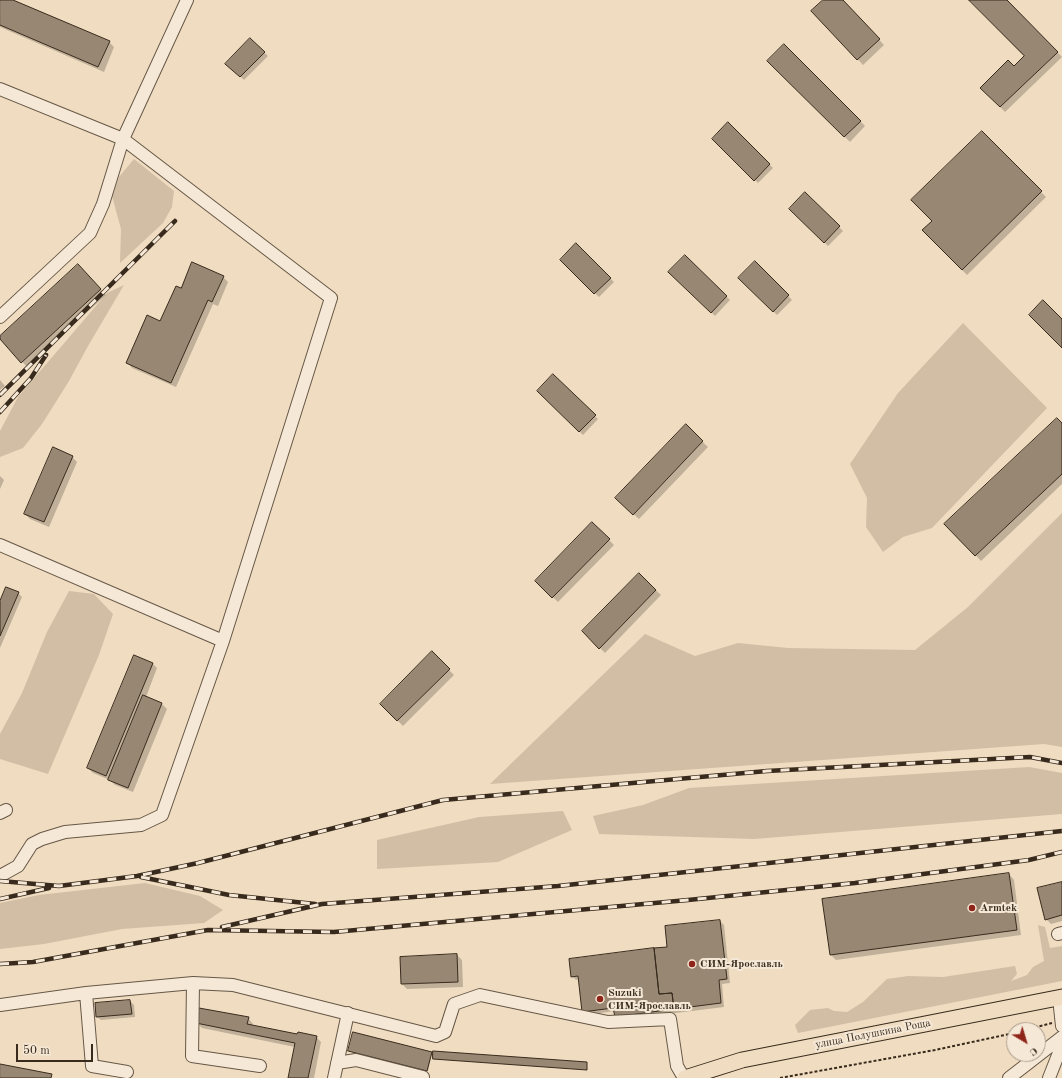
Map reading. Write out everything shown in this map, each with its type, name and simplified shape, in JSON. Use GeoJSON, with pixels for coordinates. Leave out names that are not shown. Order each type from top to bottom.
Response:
{"type":"FeatureCollection","features":[{"type":"Feature","properties":{"kind":"main road","name":"улица Полушкина Роща"},"geometry":{"type":"LineString","coordinates":[[685,1078],[742,1060],[1060,997]]}},
{"type":"Feature","properties":{"kind":"street"},"geometry":{"type":"LineString","coordinates":[[0,317],[90,233],[103,204],[123,139],[187,0]]}},
{"type":"Feature","properties":{"kind":"street"},"geometry":{"type":"LineString","coordinates":[[0,89],[123,139],[331,298],[223,641],[162,815],[141,825],[65,832],[42,839],[32,844],[18,866],[0,876]]}},
{"type":"Feature","properties":{"kind":"street"},"geometry":{"type":"LineString","coordinates":[[0,545],[223,641]]}},
{"type":"Feature","properties":{"kind":"street"},"geometry":{"type":"LineString","coordinates":[[193,983],[192,1056],[260,1066]]}},
{"type":"Feature","properties":{"kind":"street"},"geometry":{"type":"LineString","coordinates":[[0,1004],[86,993],[193,983],[233,985],[436,1036],[445,1032],[454,1004],[480,995],[608,1022],[670,1019],[677,1066],[685,1078]]}},
{"type":"Feature","properties":{"kind":"street"},"geometry":{"type":"LineString","coordinates":[[86,993],[92,1066],[127,1072]]}},
{"type":"Feature","properties":{"kind":"street"},"geometry":{"type":"LineString","coordinates":[[1060,997],[1062,1022]]}},
{"type":"Feature","properties":{"kind":"street"},"geometry":{"type":"LineString","coordinates":[[334,1078],[348,1013]]}},
{"type":"Feature","properties":{"kind":"street"},"geometry":{"type":"LineString","coordinates":[[1009,1078],[1062,1037]]}},
{"type":"Feature","properties":{"kind":"street"},"geometry":{"type":"LineString","coordinates":[[1049,1078],[1062,1045]]}},
{"type":"Feature","properties":{"kind":"street"},"geometry":{"type":"LineString","coordinates":[[337,1063],[356,1060],[423,1076]]}},
{"type":"Feature","properties":{"kind":"path"},"geometry":{"type":"LineString","coordinates":[[1046,1025],[1062,1022]]}},
{"type":"Feature","properties":{"kind":"path"},"geometry":{"type":"LineString","coordinates":[[780,1078],[936,1050],[1006,1035]]}},
{"type":"Feature","properties":{"kind":"shaded area"},"geometry":{"type":"Polygon","coordinates":[[[134,159],[174,191],[172,207],[163,223],[120,263],[121,229],[112,196],[119,177],[134,159]]]}},
{"type":"Feature","properties":{"kind":"shaded area"},"geometry":{"type":"Polygon","coordinates":[[[124,285],[69,381],[42,424],[23,448],[0,457],[0,431],[18,397],[107,293],[124,285]]]}},
{"type":"Feature","properties":{"kind":"shaded area"},"geometry":{"type":"Polygon","coordinates":[[[963,323],[1047,408],[932,528],[903,537],[883,552],[866,527],[867,498],[850,464],[898,393],[963,323]]]}},
{"type":"Feature","properties":{"kind":"shaded area"},"geometry":{"type":"Polygon","coordinates":[[[1062,513],[1062,747],[1044,744],[490,784],[645,634],[695,656],[738,643],[788,648],[915,650],[968,607],[1062,513]]]}},
{"type":"Feature","properties":{"kind":"shaded area"},"geometry":{"type":"Polygon","coordinates":[[[69,591],[94,594],[113,614],[99,655],[48,774],[0,759],[0,734],[22,693],[47,632],[69,591]]]}},
{"type":"Feature","properties":{"kind":"shaded area"},"geometry":{"type":"Polygon","coordinates":[[[1029,767],[1062,773],[1062,814],[754,839],[599,834],[593,816],[643,805],[689,788],[1029,767]]]}},
{"type":"Feature","properties":{"kind":"shaded area"},"geometry":{"type":"Polygon","coordinates":[[[563,811],[572,830],[498,862],[377,869],[377,840],[479,817],[563,811]]]}},
{"type":"Feature","properties":{"kind":"shaded area"},"geometry":{"type":"Polygon","coordinates":[[[145,883],[200,896],[223,910],[204,923],[122,929],[44,944],[0,949],[0,903],[39,895],[145,883]]]}},
{"type":"Feature","properties":{"kind":"shaded area"},"geometry":{"type":"Polygon","coordinates":[[[1038,925],[1045,927],[1050,948],[1062,946],[1062,981],[798,1033],[795,1025],[810,1010],[828,1008],[834,1011],[847,1012],[863,1002],[887,979],[908,976],[943,977],[1015,966],[1017,974],[1011,981],[1027,975],[1033,967],[1044,961],[1038,925]]]}},
{"type":"Feature","properties":{"kind":"building"},"geometry":{"type":"Polygon","coordinates":[[[0,0],[13,0],[110,41],[98,67],[0,25],[0,0]]]}},
{"type":"Feature","properties":{"kind":"building"},"geometry":{"type":"Polygon","coordinates":[[[823,0],[843,0],[880,39],[857,60],[811,11],[823,0]]]}},
{"type":"Feature","properties":{"kind":"building"},"geometry":{"type":"Polygon","coordinates":[[[969,0],[1007,0],[1058,52],[1000,107],[980,88],[1008,60],[1014,66],[1024,56],[969,0]]]}},
{"type":"Feature","properties":{"kind":"building"},"geometry":{"type":"Polygon","coordinates":[[[250,38],[265,52],[240,77],[225,64],[250,38]]]}},
{"type":"Feature","properties":{"kind":"building"},"geometry":{"type":"Polygon","coordinates":[[[784,44],[861,121],[844,137],[767,61],[784,44]]]}},
{"type":"Feature","properties":{"kind":"building"},"geometry":{"type":"Polygon","coordinates":[[[728,122],[770,164],[754,181],[712,139],[728,122]]]}},
{"type":"Feature","properties":{"kind":"building"},"geometry":{"type":"Polygon","coordinates":[[[982,131],[1042,191],[962,270],[922,230],[932,221],[911,200],[982,131]]]}},
{"type":"Feature","properties":{"kind":"building"},"geometry":{"type":"Polygon","coordinates":[[[805,192],[840,226],[824,243],[789,209],[805,192]]]}},
{"type":"Feature","properties":{"kind":"building"},"geometry":{"type":"Polygon","coordinates":[[[576,243],[611,278],[594,294],[560,260],[576,243]]]}},
{"type":"Feature","properties":{"kind":"building"},"geometry":{"type":"Polygon","coordinates":[[[685,255],[727,296],[711,313],[668,272],[685,255]]]}},
{"type":"Feature","properties":{"kind":"building"},"geometry":{"type":"Polygon","coordinates":[[[755,261],[789,295],[773,312],[738,278],[755,261]]]}},
{"type":"Feature","properties":{"kind":"building"},"geometry":{"type":"Polygon","coordinates":[[[192,262],[224,276],[212,302],[208,300],[171,383],[126,363],[147,315],[160,321],[176,286],[181,288],[192,262]]]}},
{"type":"Feature","properties":{"kind":"building"},"geometry":{"type":"Polygon","coordinates":[[[78,264],[101,289],[21,363],[0,339],[0,336],[78,264]]]}},
{"type":"Feature","properties":{"kind":"building"},"geometry":{"type":"Polygon","coordinates":[[[1043,300],[1062,319],[1062,348],[1029,315],[1043,300]]]}},
{"type":"Feature","properties":{"kind":"building"},"geometry":{"type":"Polygon","coordinates":[[[553,374],[596,415],[579,432],[537,391],[553,374]]]}},
{"type":"Feature","properties":{"kind":"building"},"geometry":{"type":"Polygon","coordinates":[[[1057,418],[1062,423],[1062,474],[975,556],[944,524],[1057,418]]]}},
{"type":"Feature","properties":{"kind":"building"},"geometry":{"type":"Polygon","coordinates":[[[686,424],[703,441],[633,515],[615,498],[686,424]]]}},
{"type":"Feature","properties":{"kind":"building"},"geometry":{"type":"Polygon","coordinates":[[[53,447],[73,456],[44,522],[24,514],[53,447]]]}},
{"type":"Feature","properties":{"kind":"building"},"geometry":{"type":"Polygon","coordinates":[[[592,522],[610,539],[552,598],[535,581],[592,522]]]}},
{"type":"Feature","properties":{"kind":"building"},"geometry":{"type":"Polygon","coordinates":[[[639,573],[656,590],[599,649],[582,631],[639,573]]]}},
{"type":"Feature","properties":{"kind":"building"},"geometry":{"type":"Polygon","coordinates":[[[6,587],[19,592],[0,636],[0,601],[6,587]]]}},
{"type":"Feature","properties":{"kind":"building"},"geometry":{"type":"Polygon","coordinates":[[[432,651],[450,669],[397,721],[380,704],[432,651]]]}},
{"type":"Feature","properties":{"kind":"building"},"geometry":{"type":"Polygon","coordinates":[[[134,655],[153,663],[106,776],[87,768],[134,655]]]}},
{"type":"Feature","properties":{"kind":"building"},"geometry":{"type":"Polygon","coordinates":[[[143,695],[162,703],[128,788],[108,780],[143,695]]]}},
{"type":"Feature","properties":{"kind":"building"},"geometry":{"type":"Polygon","coordinates":[[[1009,873],[1017,930],[830,955],[822,899],[1009,873]]]}},
{"type":"Feature","properties":{"kind":"building"},"geometry":{"type":"Polygon","coordinates":[[[1062,882],[1062,915],[1045,920],[1037,888],[1062,882]]]}},
{"type":"Feature","properties":{"kind":"building"},"geometry":{"type":"Polygon","coordinates":[[[720,920],[727,979],[719,980],[721,1003],[674,1009],[672,993],[659,994],[654,948],[667,947],[665,926],[720,920]]]}},
{"type":"Feature","properties":{"kind":"building"},"geometry":{"type":"Polygon","coordinates":[[[654,948],[659,994],[672,993],[674,1009],[615,1017],[613,1008],[582,1012],[578,976],[571,977],[569,959],[654,948]]]}},
{"type":"Feature","properties":{"kind":"building"},"geometry":{"type":"Polygon","coordinates":[[[457,954],[458,982],[401,984],[400,957],[457,954]]]}},
{"type":"Feature","properties":{"kind":"building"},"geometry":{"type":"Polygon","coordinates":[[[130,1000],[132,1014],[96,1017],[95,1003],[130,1000]]]}},
{"type":"Feature","properties":{"kind":"building"},"geometry":{"type":"Polygon","coordinates":[[[199,1008],[249,1017],[247,1024],[297,1034],[298,1032],[317,1036],[308,1078],[288,1078],[295,1043],[196,1023],[199,1008]]]}},
{"type":"Feature","properties":{"kind":"building"},"geometry":{"type":"Polygon","coordinates":[[[353,1032],[432,1052],[427,1071],[348,1051],[353,1032]]]}},
{"type":"Feature","properties":{"kind":"building"},"geometry":{"type":"Polygon","coordinates":[[[433,1051],[587,1062],[587,1070],[433,1059],[433,1051]]]}},
{"type":"Feature","properties":{"kind":"building"},"geometry":{"type":"Polygon","coordinates":[[[0,1064],[52,1074],[51,1078],[0,1078],[0,1064]]]}},
{"type":"Feature","properties":{"kind":"railway"},"geometry":{"type":"LineString","coordinates":[[0,395],[175,221]]}},
{"type":"Feature","properties":{"kind":"railway"},"geometry":{"type":"LineString","coordinates":[[0,412],[31,378],[46,355]]}},
{"type":"Feature","properties":{"kind":"railway"},"geometry":{"type":"LineString","coordinates":[[0,881],[59,886],[137,876],[198,863],[443,800],[767,771],[1030,757],[1062,763]]}},
{"type":"Feature","properties":{"kind":"railway"},"geometry":{"type":"LineString","coordinates":[[222,927],[322,904],[558,886],[1062,831]]}},
{"type":"Feature","properties":{"kind":"railway"},"geometry":{"type":"LineString","coordinates":[[0,964],[33,962],[208,930],[334,932],[688,900],[855,883],[1029,860],[1062,852]]}},
{"type":"Feature","properties":{"kind":"railway"},"geometry":{"type":"LineString","coordinates":[[141,877],[229,895],[315,904]]}},
{"type":"Feature","properties":{"kind":"railway"},"geometry":{"type":"LineString","coordinates":[[0,899],[49,888]]}},
{"type":"Feature","properties":{"kind":"place","name":"Armtek"},"geometry":{"type":"Point","coordinates":[972,908]}},
{"type":"Feature","properties":{"kind":"place","name":"СИМ-Ярославль"},"geometry":{"type":"Point","coordinates":[692,964]}},
{"type":"Feature","properties":{"kind":"place","name":"Suzuki СИМ-Ярославль"},"geometry":{"type":"Point","coordinates":[600,999]}}]}
